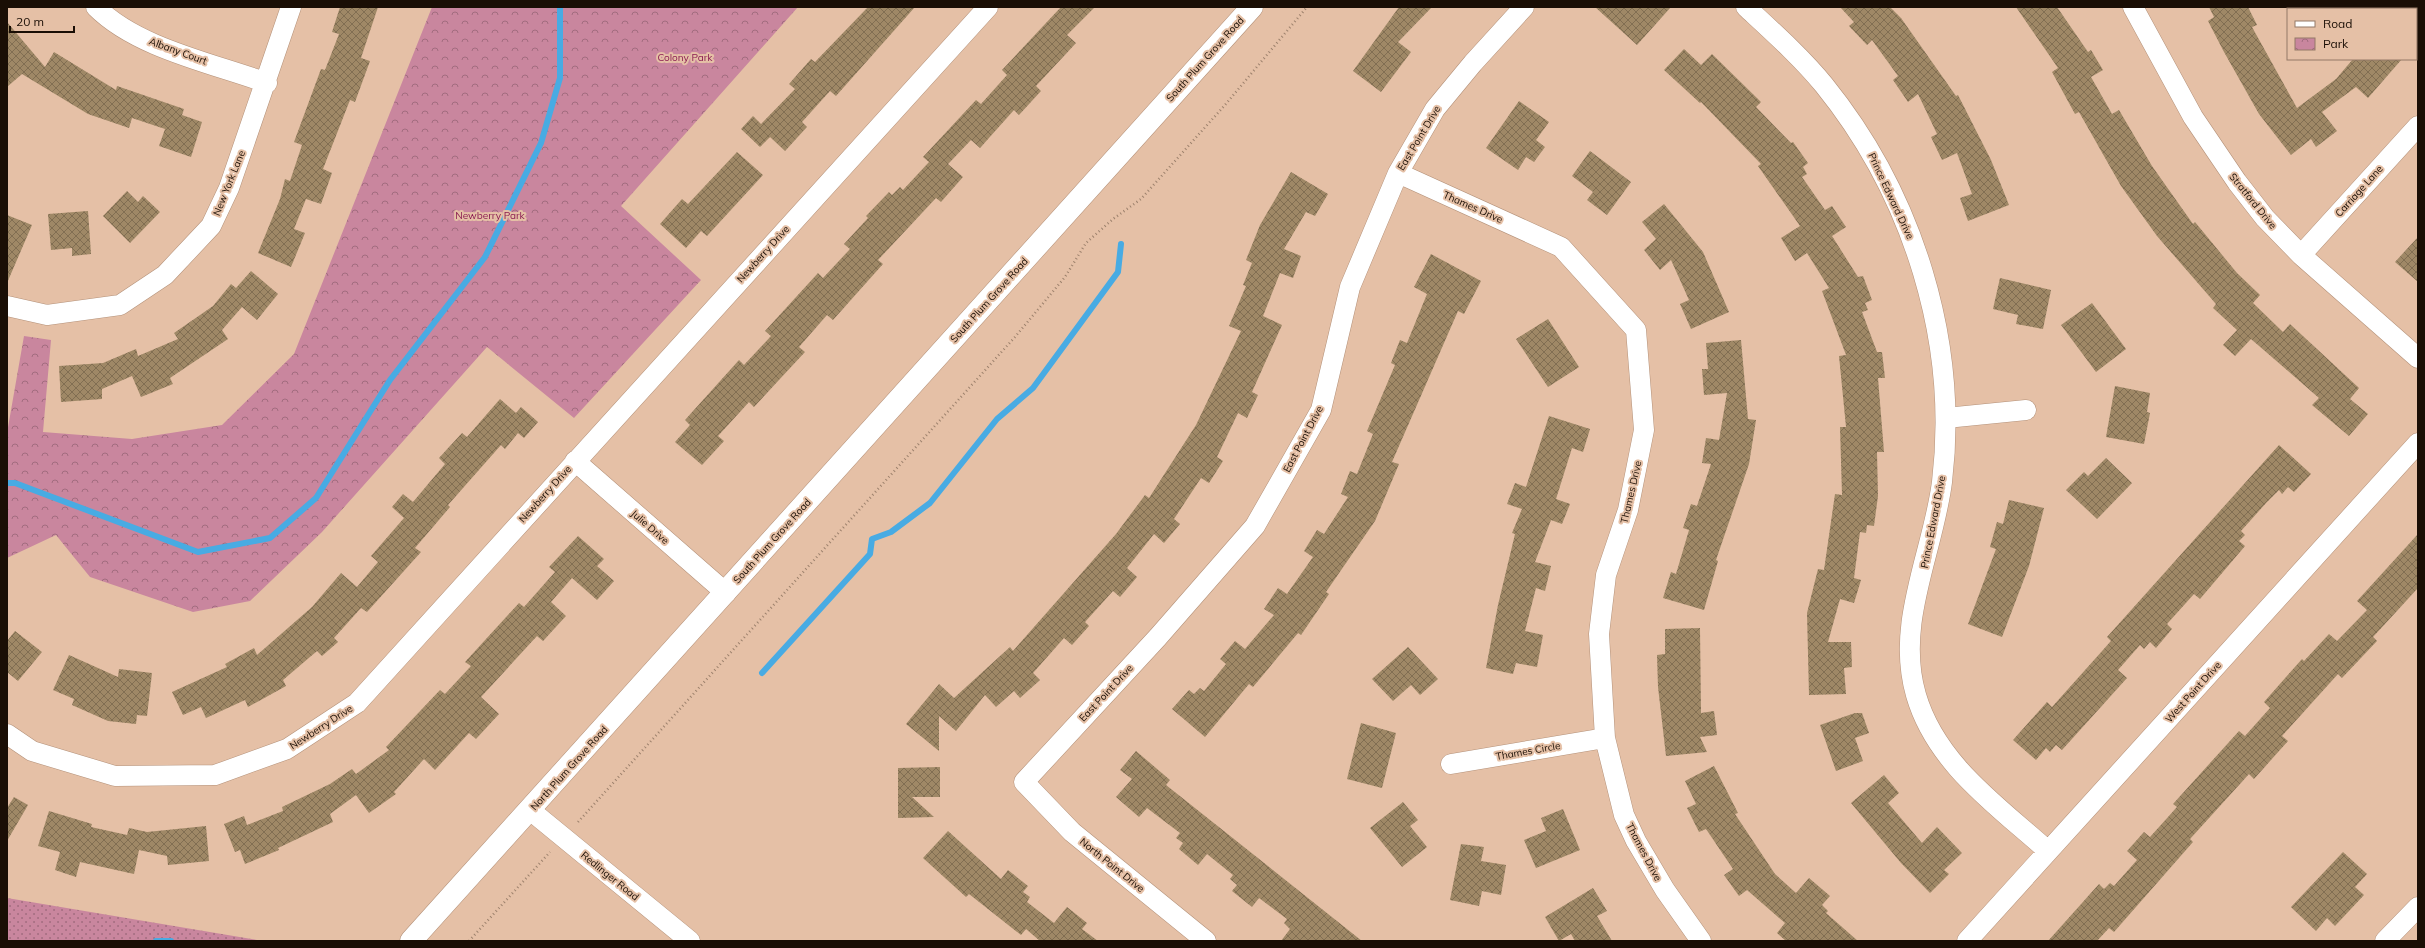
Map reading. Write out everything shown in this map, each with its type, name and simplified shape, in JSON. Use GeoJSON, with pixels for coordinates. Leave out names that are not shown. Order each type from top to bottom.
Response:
{"type":"FeatureCollection","features":[{"type":"Feature","properties":{"kind":"street","name":"Albany Court"},"geometry":{"type":"LineString","coordinates":[[96,7],[105,17],[153,44],[266,83]]}},
{"type":"Feature","properties":{"kind":"street","name":"New York Lane"},"geometry":{"type":"LineString","coordinates":[[7,306],[47,315],[120,305],[166,275],[211,226],[229,188],[291,7]]}},
{"type":"Feature","properties":{"kind":"street","name":"Newberry Drive"},"geometry":{"type":"LineString","coordinates":[[7,734],[32,751],[115,776],[215,775],[287,749],[357,703],[988,7]]}},
{"type":"Feature","properties":{"kind":"street","name":"South Plum Grove Road"},"geometry":{"type":"LineString","coordinates":[[726,594],[1252,7]]}},
{"type":"Feature","properties":{"kind":"street","name":"East Point Drive"},"geometry":{"type":"LineString","coordinates":[[1024,782],[1158,637],[1255,526],[1321,410],[1350,287],[1398,173],[1435,109],[1473,63],[1524,7]]}},
{"type":"Feature","properties":{"kind":"street","name":"Prince Edward Drive"},"geometry":{"type":"LineString","coordinates":[[1746,7],[1789,47],[1825,86],[1872,153],[1911,236],[1929,290],[1942,355],[1946,418],[1942,482],[1928,553],[1910,623],[1910,662],[1916,695],[1930,729],[1948,758],[1973,784],[2048,851]]}},
{"type":"Feature","properties":{"kind":"street","name":"Stratford Drive"},"geometry":{"type":"LineString","coordinates":[[2133,7],[2193,117],[2215,151],[2265,218],[2301,255],[2418,358]]}},
{"type":"Feature","properties":{"kind":"street","name":"Carriage Lane"},"geometry":{"type":"LineString","coordinates":[[2301,255],[2418,126]]}},
{"type":"Feature","properties":{"kind":"street","name":"Thames Drive"},"geometry":{"type":"LineString","coordinates":[[1398,173],[1560,247],[1636,330],[1644,430],[1628,510],[1606,575],[1599,634],[1605,738],[1624,815],[1636,841],[1665,890],[1701,941]]}},
{"type":"Feature","properties":{"kind":"street"},"geometry":{"type":"LineString","coordinates":[[1946,418],[2026,410]]}},
{"type":"Feature","properties":{"kind":"street","name":"West Point Drive"},"geometry":{"type":"LineString","coordinates":[[1967,941],[2418,443]]}},
{"type":"Feature","properties":{"kind":"street","name":"Julie Drive"},"geometry":{"type":"LineString","coordinates":[[575,461],[726,594]]}},
{"type":"Feature","properties":{"kind":"street","name":"North Plum Grove Road"},"geometry":{"type":"LineString","coordinates":[[411,941],[726,594]]}},
{"type":"Feature","properties":{"kind":"street","name":"Thames Circle"},"geometry":{"type":"LineString","coordinates":[[1451,764],[1605,738]]}},
{"type":"Feature","properties":{"kind":"street","name":"North Point Drive"},"geometry":{"type":"LineString","coordinates":[[1024,782],[1072,832],[1206,941]]}},
{"type":"Feature","properties":{"kind":"street","name":"Redlinger Road"},"geometry":{"type":"LineString","coordinates":[[530,810],[690,941]]}},
{"type":"Feature","properties":{"kind":"street"},"geometry":{"type":"LineString","coordinates":[[2385,941],[2418,907]]}},
{"type":"Feature","properties":{"kind":"path"},"geometry":{"type":"LineString","coordinates":[[469,941],[1015,337],[1065,277],[1086,243],[1113,219],[1141,199],[1225,105],[1307,7]]}},
{"type":"Feature","properties":{"kind":"green space","name":"Newberry Park"},"geometry":{"type":"Polygon","coordinates":[[[432,7],[798,7],[621,206],[701,280],[574,418],[487,347],[322,532],[250,601],[193,612],[90,577],[56,535],[7,558],[7,433],[24,336],[51,340],[43,432],[132,439],[222,425],[294,354],[432,7]]]}},
{"type":"Feature","properties":{"kind":"green space"},"geometry":{"type":"Polygon","coordinates":[[[7,898],[263,941],[7,941],[7,898]]]}},
{"type":"Feature","properties":{"kind":"building"},"geometry":{"type":"Polygon","coordinates":[[[340,7],[378,7],[361,58],[370,61],[355,102],[350,100],[323,169],[332,173],[321,204],[306,199],[294,229],[305,233],[291,267],[258,253],[280,199],[285,179],[290,181],[302,145],[294,142],[321,69],[325,70],[339,34],[332,32],[340,7]]]}},
{"type":"Feature","properties":{"kind":"building"},"geometry":{"type":"Polygon","coordinates":[[[868,7],[915,7],[836,96],[830,91],[802,122],[807,127],[785,151],[770,137],[760,147],[741,129],[753,116],[761,124],[795,89],[789,84],[811,59],[815,62],[868,7]]]}},
{"type":"Feature","properties":{"kind":"building"},"geometry":{"type":"Polygon","coordinates":[[[1061,7],[1095,7],[1067,35],[1076,43],[1036,86],[1041,91],[1019,115],[1014,110],[980,148],[971,140],[948,164],[963,177],[941,202],[936,198],[878,260],[883,264],[833,320],[827,315],[799,347],[805,352],[754,407],[749,402],[718,436],[724,441],[702,465],[675,442],[690,425],[685,420],[739,360],[744,365],[771,336],[765,331],[818,273],[823,278],[850,249],[844,244],[868,218],[866,216],[889,192],[892,195],[900,187],[903,190],[929,162],[923,157],[976,100],[981,104],[1007,75],[1002,70],[1061,7]]]}},
{"type":"Feature","properties":{"kind":"building"},"geometry":{"type":"Polygon","coordinates":[[[1399,7],[1432,7],[1398,42],[1411,52],[1381,92],[1353,71],[1399,7]]]}},
{"type":"Feature","properties":{"kind":"building"},"geometry":{"type":"Polygon","coordinates":[[[1595,7],[1671,7],[1637,45],[1595,7]]]}},
{"type":"Feature","properties":{"kind":"building"},"geometry":{"type":"Polygon","coordinates":[[[1840,7],[1890,7],[1901,18],[1956,96],[1958,95],[1991,160],[2009,205],[1968,221],[1960,198],[1972,194],[1957,153],[1942,160],[1931,137],[1937,134],[1918,94],[1908,102],[1893,80],[1898,76],[1872,40],[1867,45],[1849,26],[1854,22],[1840,7]]]}},
{"type":"Feature","properties":{"kind":"building"},"geometry":{"type":"Polygon","coordinates":[[[2016,7],[2057,7],[2088,52],[2091,50],[2103,70],[2091,77],[2112,114],[2119,110],[2152,166],[2193,224],[2195,222],[2237,273],[2260,295],[2253,303],[2283,332],[2290,324],[2359,388],[2350,399],[2368,414],[2349,436],[2312,405],[2319,398],[2251,339],[2235,356],[2223,345],[2237,330],[2213,308],[2216,304],[2157,236],[2121,186],[2079,112],[2075,114],[2052,72],[2058,68],[2016,7]]]}},
{"type":"Feature","properties":{"kind":"building"},"geometry":{"type":"Polygon","coordinates":[[[2209,7],[2248,7],[2257,25],[2252,27],[2297,108],[2336,79],[2352,60],[2401,60],[2368,98],[2356,87],[2322,112],[2337,131],[2316,147],[2311,139],[2291,155],[2259,114],[2224,52],[2208,21],[2214,17],[2209,7]]]}},
{"type":"Feature","properties":{"kind":"building"},"geometry":{"type":"Polygon","coordinates":[[[7,22],[45,67],[54,52],[116,90],[117,86],[184,109],[182,115],[202,122],[191,157],[159,146],[165,129],[132,118],[129,128],[88,114],[22,74],[7,87],[7,22]]]}},
{"type":"Feature","properties":{"kind":"building"},"geometry":{"type":"Polygon","coordinates":[[[1684,49],[1701,65],[1712,54],[1761,102],[1756,107],[1791,143],[1793,142],[1808,163],[1803,167],[1807,174],[1802,177],[1825,210],[1832,206],[1846,227],[1832,236],[1858,277],[1863,276],[1872,300],[1865,303],[1868,310],[1862,312],[1877,352],[1882,352],[1885,378],[1878,378],[1884,452],[1877,452],[1878,496],[1874,526],[1867,525],[1866,533],[1860,532],[1854,578],[1861,580],[1854,603],[1840,599],[1828,642],[1851,642],[1852,667],[1844,668],[1846,694],[1809,695],[1807,613],[1818,569],[1824,570],[1835,494],[1842,495],[1840,427],[1846,427],[1839,356],[1846,355],[1822,291],[1829,288],[1807,253],[1795,261],[1781,238],[1800,226],[1758,166],[1761,164],[1701,102],[1700,103],[1664,70],[1684,49]]]}},
{"type":"Feature","properties":{"kind":"building"},"geometry":{"type":"Polygon","coordinates":[[[1519,101],[1549,122],[1536,140],[1545,147],[1534,162],[1526,157],[1518,170],[1486,148],[1519,101]]]}},
{"type":"Feature","properties":{"kind":"building"},"geometry":{"type":"Polygon","coordinates":[[[1590,151],[1631,182],[1607,215],[1587,200],[1593,192],[1572,176],[1590,151]]]}},
{"type":"Feature","properties":{"kind":"building"},"geometry":{"type":"Polygon","coordinates":[[[737,152],[763,175],[707,236],[701,231],[686,248],[660,224],[682,199],[688,204],[737,152]]]}},
{"type":"Feature","properties":{"kind":"building"},"geometry":{"type":"Polygon","coordinates":[[[1291,172],[1328,194],[1315,216],[1306,212],[1284,249],[1301,256],[1293,278],[1280,273],[1263,316],[1282,325],[1252,392],[1258,395],[1247,418],[1238,413],[1217,457],[1223,461],[1209,483],[1201,478],[1174,519],[1180,524],[1164,543],[1154,534],[1127,568],[1137,577],[1120,597],[1113,591],[1085,622],[1089,626],[1072,645],[1064,638],[1033,673],[1040,680],[1020,698],[1014,691],[996,707],[985,695],[956,731],[939,716],[939,751],[906,724],[939,684],[954,698],[1010,647],[1013,651],[1116,534],[1145,495],[1149,498],[1196,425],[1241,331],[1229,326],[1246,286],[1243,285],[1252,263],[1246,260],[1260,225],[1291,172]]]}},
{"type":"Feature","properties":{"kind":"building"},"geometry":{"type":"Polygon","coordinates":[[[127,191],[138,202],[143,196],[160,212],[130,243],[103,216],[127,191]]]}},
{"type":"Feature","properties":{"kind":"building"},"geometry":{"type":"Polygon","coordinates":[[[1664,204],[1703,252],[1729,312],[1691,329],[1680,304],[1689,300],[1671,260],[1660,270],[1644,250],[1656,239],[1642,222],[1664,204]]]}},
{"type":"Feature","properties":{"kind":"building"},"geometry":{"type":"Polygon","coordinates":[[[88,211],[91,254],[72,256],[72,248],[51,250],[48,214],[88,211]]]}},
{"type":"Feature","properties":{"kind":"building"},"geometry":{"type":"Polygon","coordinates":[[[7,215],[32,225],[7,283],[7,215]]]}},
{"type":"Feature","properties":{"kind":"building"},"geometry":{"type":"Polygon","coordinates":[[[2418,237],[2418,282],[2395,262],[2418,237]]]}},
{"type":"Feature","properties":{"kind":"building"},"geometry":{"type":"Polygon","coordinates":[[[1431,254],[1481,281],[1464,314],[1458,311],[1392,462],[1399,464],[1375,521],[1326,592],[1329,594],[1301,635],[1298,633],[1253,687],[1249,684],[1205,737],[1172,709],[1189,690],[1194,694],[1200,688],[1204,691],[1226,664],[1220,659],[1235,641],[1245,649],[1274,615],[1264,609],[1278,588],[1287,594],[1313,557],[1304,551],[1317,530],[1324,534],[1348,497],[1341,494],[1350,471],[1357,474],[1373,434],[1367,431],[1395,365],[1391,363],[1400,340],[1407,343],[1427,294],[1414,287],[1431,254]]]}},
{"type":"Feature","properties":{"kind":"building"},"geometry":{"type":"Polygon","coordinates":[[[251,271],[278,294],[257,320],[242,307],[222,330],[228,339],[170,378],[173,384],[141,397],[132,376],[102,389],[102,399],[61,402],[59,366],[103,363],[136,349],[138,356],[178,339],[174,333],[213,306],[231,284],[236,288],[251,271]]]}},
{"type":"Feature","properties":{"kind":"building"},"geometry":{"type":"Polygon","coordinates":[[[2000,278],[2051,290],[2043,329],[2016,324],[2018,315],[1993,309],[2000,278]]]}},
{"type":"Feature","properties":{"kind":"building"},"geometry":{"type":"Polygon","coordinates":[[[2092,303],[2126,349],[2096,372],[2061,325],[2092,303]]]}},
{"type":"Feature","properties":{"kind":"building"},"geometry":{"type":"Polygon","coordinates":[[[1548,319],[1579,367],[1548,387],[1516,339],[1548,319]]]}},
{"type":"Feature","properties":{"kind":"building"},"geometry":{"type":"Polygon","coordinates":[[[1741,340],[1748,419],[1756,420],[1749,464],[1716,560],[1718,561],[1704,610],[1663,598],[1671,572],[1676,574],[1689,530],[1683,528],[1691,504],[1697,506],[1711,464],[1702,463],[1706,438],[1719,440],[1727,393],[1704,395],[1702,369],[1708,369],[1706,343],[1741,340]]]}},
{"type":"Feature","properties":{"kind":"building"},"geometry":{"type":"Polygon","coordinates":[[[2115,386],[2150,393],[2147,412],[2150,413],[2144,444],[2106,437],[2115,386]]]}},
{"type":"Feature","properties":{"kind":"building"},"geometry":{"type":"Polygon","coordinates":[[[500,399],[516,413],[521,407],[538,422],[524,438],[518,433],[505,449],[501,445],[448,505],[450,507],[415,548],[421,552],[367,612],[361,608],[334,638],[338,642],[322,656],[317,651],[283,680],[286,686],[248,707],[245,700],[206,718],[201,707],[183,715],[172,692],[227,667],[225,664],[254,648],[257,655],[312,607],[341,573],[357,587],[378,562],[371,556],[404,518],[392,507],[403,494],[413,502],[445,464],[439,458],[462,433],[467,437],[500,399]]]}},
{"type":"Feature","properties":{"kind":"building"},"geometry":{"type":"Polygon","coordinates":[[[1549,416],[1590,429],[1583,452],[1572,448],[1556,499],[1570,504],[1562,524],[1551,520],[1535,562],[1551,566],[1545,591],[1536,588],[1525,631],[1543,635],[1537,667],[1516,663],[1513,674],[1486,668],[1498,605],[1515,534],[1512,533],[1522,509],[1507,504],[1515,483],[1526,487],[1549,416]]]}},
{"type":"Feature","properties":{"kind":"building"},"geometry":{"type":"Polygon","coordinates":[[[2279,445],[2311,474],[2294,492],[2288,487],[2282,494],[2279,490],[2267,502],[2241,531],[2245,535],[2239,541],[2245,546],[2200,599],[2194,594],[2167,624],[2172,629],[2156,648],[2150,642],[2144,649],[2140,645],[2118,670],[2127,678],[2062,750],[2056,745],[2050,752],[2046,748],[2036,760],[2013,740],[2047,702],[2052,707],[2111,641],[2107,637],[2279,445]]]}},
{"type":"Feature","properties":{"kind":"building"},"geometry":{"type":"Polygon","coordinates":[[[2106,458],[2132,483],[2097,519],[2066,490],[2084,472],[2088,476],[2106,458]]]}},
{"type":"Feature","properties":{"kind":"building"},"geometry":{"type":"Polygon","coordinates":[[[2009,500],[2044,508],[2029,566],[2002,637],[1968,624],[1996,549],[1990,547],[1997,522],[2003,524],[2009,500]]]}},
{"type":"Feature","properties":{"kind":"building"},"geometry":{"type":"Polygon","coordinates":[[[2418,534],[2418,588],[2373,637],[2377,641],[2342,678],[2338,674],[2282,736],[2288,741],[2254,779],[2249,774],[2190,839],[2193,842],[2114,932],[2109,928],[2097,941],[2048,941],[2099,884],[2104,889],[2110,883],[2114,886],[2137,860],[2127,851],[2144,832],[2150,837],[2177,807],[2173,804],[2239,731],[2245,736],[2270,708],[2264,702],[2302,659],[2304,661],[2329,634],[2337,641],[2367,610],[2357,601],[2418,534]]]}},
{"type":"Feature","properties":{"kind":"building"},"geometry":{"type":"Polygon","coordinates":[[[578,536],[604,559],[597,566],[614,581],[597,600],[572,578],[551,602],[566,616],[543,641],[537,636],[481,697],[499,714],[476,739],[469,733],[435,770],[424,759],[394,792],[396,794],[369,813],[356,795],[330,814],[333,822],[278,848],[279,850],[245,864],[240,850],[235,852],[224,824],[244,816],[247,825],[283,811],[282,807],[330,784],[352,769],[356,774],[389,750],[386,747],[440,690],[445,694],[471,666],[465,662],[519,603],[524,607],[555,572],[549,567],[578,536]]]}},
{"type":"Feature","properties":{"kind":"building"},"geometry":{"type":"Polygon","coordinates":[[[1700,628],[1701,713],[1714,711],[1717,735],[1700,737],[1707,752],[1666,756],[1658,687],[1657,655],[1665,654],[1665,629],[1700,628]]]}},
{"type":"Feature","properties":{"kind":"building"},"geometry":{"type":"Polygon","coordinates":[[[15,631],[42,652],[18,681],[7,672],[7,641],[15,631]]]}},
{"type":"Feature","properties":{"kind":"building"},"geometry":{"type":"Polygon","coordinates":[[[1408,647],[1438,679],[1420,695],[1411,685],[1393,701],[1372,679],[1408,647]]]}},
{"type":"Feature","properties":{"kind":"building"},"geometry":{"type":"Polygon","coordinates":[[[69,655],[118,677],[119,669],[152,673],[147,716],[137,715],[136,724],[108,721],[72,705],[74,699],[53,690],[69,655]]]}},
{"type":"Feature","properties":{"kind":"building"},"geometry":{"type":"Polygon","coordinates":[[[1855,713],[1862,713],[1869,733],[1855,738],[1863,761],[1836,771],[1820,725],[1855,713]]]}},
{"type":"Feature","properties":{"kind":"building"},"geometry":{"type":"Polygon","coordinates":[[[1361,723],[1396,733],[1382,788],[1347,779],[1361,723]]]}},
{"type":"Feature","properties":{"kind":"building"},"geometry":{"type":"Polygon","coordinates":[[[1136,751],[1170,780],[1166,785],[1362,941],[1281,941],[1290,929],[1284,923],[1287,919],[1259,898],[1252,907],[1232,891],[1237,885],[1230,879],[1233,875],[1207,854],[1198,865],[1179,849],[1183,843],[1176,838],[1180,833],[1147,808],[1139,817],[1116,797],[1132,779],[1120,770],[1136,751]]]}},
{"type":"Feature","properties":{"kind":"building"},"geometry":{"type":"Polygon","coordinates":[[[1714,766],[1738,813],[1735,814],[1775,874],[1796,893],[1809,878],[1830,896],[1822,905],[1828,911],[1826,913],[1858,941],[1786,941],[1777,933],[1785,923],[1747,890],[1739,896],[1724,875],[1733,869],[1706,829],[1699,832],[1687,808],[1696,804],[1685,781],[1714,766]]]}},
{"type":"Feature","properties":{"kind":"building"},"geometry":{"type":"Polygon","coordinates":[[[940,767],[940,797],[912,797],[934,817],[898,818],[898,768],[940,767]]]}},
{"type":"Feature","properties":{"kind":"building"},"geometry":{"type":"Polygon","coordinates":[[[1884,775],[1899,793],[1888,803],[1922,843],[1937,827],[1962,853],[1944,870],[1949,874],[1930,893],[1901,863],[1851,803],[1884,775]]]}},
{"type":"Feature","properties":{"kind":"building"},"geometry":{"type":"Polygon","coordinates":[[[14,797],[28,805],[7,841],[7,808],[14,797]]]}},
{"type":"Feature","properties":{"kind":"building"},"geometry":{"type":"Polygon","coordinates":[[[1403,802],[1418,820],[1410,826],[1427,847],[1402,867],[1370,828],[1403,802]]]}},
{"type":"Feature","properties":{"kind":"building"},"geometry":{"type":"Polygon","coordinates":[[[1563,809],[1580,850],[1536,868],[1524,840],[1546,831],[1541,818],[1563,809]]]}},
{"type":"Feature","properties":{"kind":"building"},"geometry":{"type":"Polygon","coordinates":[[[49,811],[92,824],[91,827],[127,835],[129,828],[147,832],[206,826],[209,861],[168,865],[167,856],[139,850],[134,874],[80,862],[76,877],[55,870],[60,852],[38,846],[49,811]]]}},
{"type":"Feature","properties":{"kind":"building"},"geometry":{"type":"Polygon","coordinates":[[[948,831],[1001,879],[1008,870],[1028,886],[1023,892],[1030,897],[1027,902],[1054,923],[1067,907],[1087,923],[1082,929],[1098,941],[1040,941],[1026,929],[1021,935],[969,894],[966,897],[923,858],[948,831]]]}},
{"type":"Feature","properties":{"kind":"building"},"geometry":{"type":"Polygon","coordinates":[[[1461,844],[1484,847],[1481,861],[1506,865],[1501,895],[1482,891],[1479,906],[1450,900],[1461,844]]]}},
{"type":"Feature","properties":{"kind":"building"},"geometry":{"type":"Polygon","coordinates":[[[2343,852],[2367,874],[2355,887],[2364,895],[2335,926],[2327,918],[2316,931],[2291,907],[2343,852]]]}},
{"type":"Feature","properties":{"kind":"building"},"geometry":{"type":"Polygon","coordinates":[[[1593,888],[1607,911],[1597,916],[1612,941],[1575,941],[1571,934],[1559,941],[1545,917],[1593,888]]]}},
{"type":"Feature","properties":{"kind":"waterway"},"geometry":{"type":"LineString","coordinates":[[7,483],[15,483],[198,552],[270,538],[316,498],[390,380],[485,257],[541,143],[560,78],[560,7]]}},
{"type":"Feature","properties":{"kind":"waterway"},"geometry":{"type":"LineString","coordinates":[[762,673],[870,554],[872,539],[891,532],[930,503],[997,419],[1033,388],[1118,272],[1121,244]]}},
{"type":"Feature","properties":{"kind":"waterway"},"geometry":{"type":"LineString","coordinates":[[156,941],[171,941]]}},
{"type":"Feature","properties":{"kind":"park label","name":"Colony Park"},"geometry":{"type":"Point","coordinates":[685,57]}}]}
